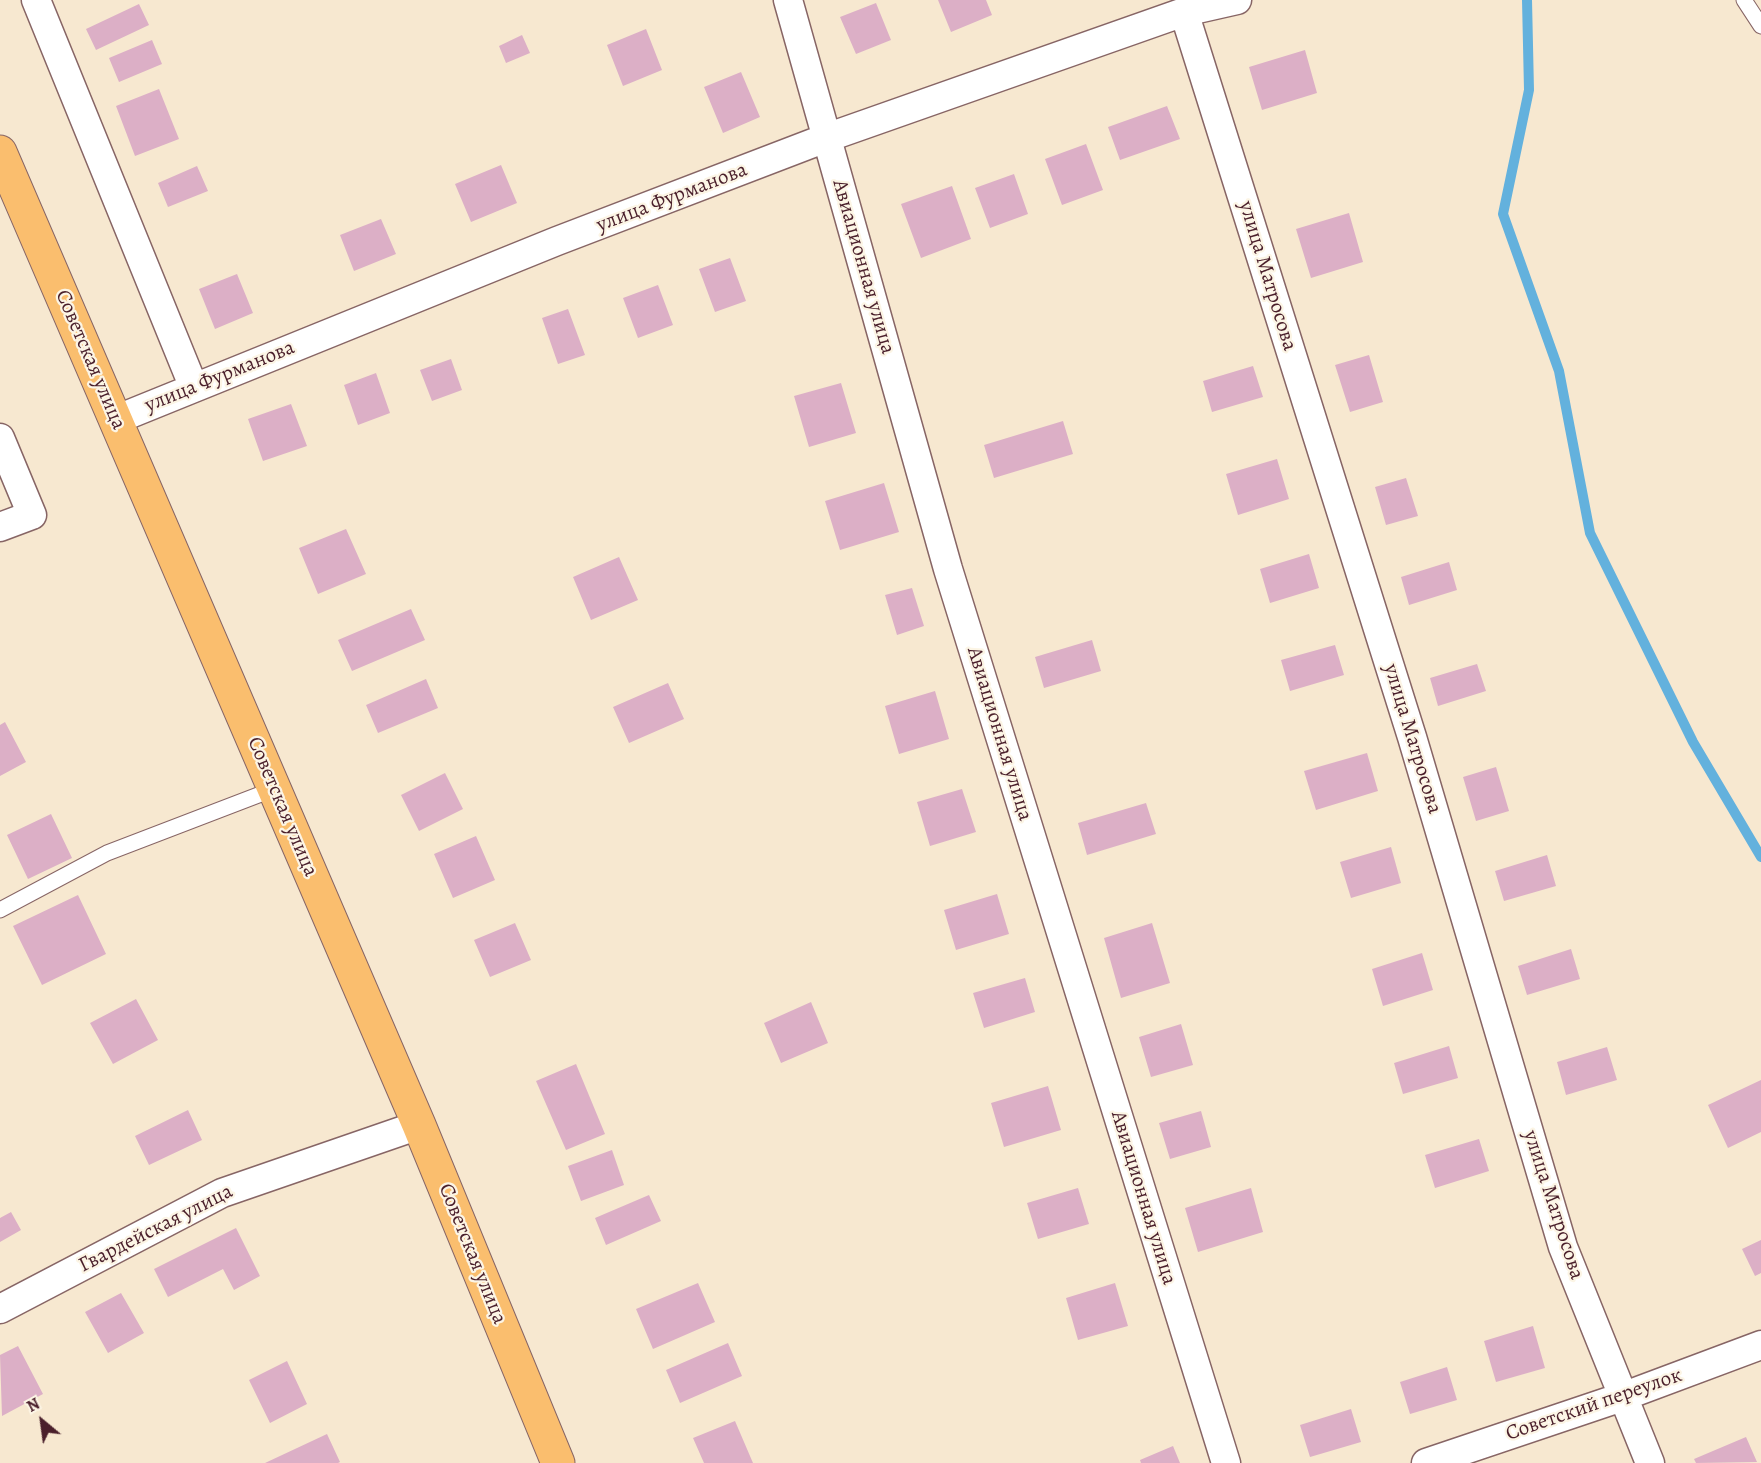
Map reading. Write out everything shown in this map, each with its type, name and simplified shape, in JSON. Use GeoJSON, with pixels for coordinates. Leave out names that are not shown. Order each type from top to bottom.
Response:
{"type":"FeatureCollection","features":[{"type":"Feature","properties":{"kind":"main road","name":"Советская улица"},"geometry":{"type":"LineString","coordinates":[[0,152],[419,1125],[558,1463]]}},
{"type":"Feature","properties":{"kind":"street"},"geometry":{"type":"LineString","coordinates":[[36,0],[194,388]]}},
{"type":"Feature","properties":{"kind":"street","name":"Авиационная улица"},"geometry":{"type":"LineString","coordinates":[[788,0],[948,570],[1226,1463]]}},
{"type":"Feature","properties":{"kind":"street","name":"улица Фурманова"},"geometry":{"type":"LineString","coordinates":[[115,420],[557,242],[826,138],[1184,12],[1237,0]]}},
{"type":"Feature","properties":{"kind":"street","name":"улица Матросова"},"geometry":{"type":"LineString","coordinates":[[1184,12],[1412,737],[1563,1247],[1650,1463]]}},
{"type":"Feature","properties":{"kind":"street"},"geometry":{"type":"LineString","coordinates":[[0,438],[32,515],[0,528]]}},
{"type":"Feature","properties":{"kind":"street","name":"Гвардейская улица"},"geometry":{"type":"LineString","coordinates":[[0,1309],[222,1193],[419,1125]]}},
{"type":"Feature","properties":{"kind":"street","name":"Советский переулок"},"geometry":{"type":"LineString","coordinates":[[1426,1463],[1622,1397],[1761,1345]]}},
{"type":"Feature","properties":{"kind":"lane"},"geometry":{"type":"LineString","coordinates":[[1744,0],[1761,26]]}},
{"type":"Feature","properties":{"kind":"lane"},"geometry":{"type":"LineString","coordinates":[[0,910],[107,853],[274,789]]}},
{"type":"Feature","properties":{"kind":"building"},"geometry":{"type":"Polygon","coordinates":[[[938,0],[986,0],[992,15],[951,32],[938,0]]]}},
{"type":"Feature","properties":{"kind":"building"},"geometry":{"type":"Polygon","coordinates":[[[876,3],[891,40],[856,54],[840,17],[876,3]]]}},
{"type":"Feature","properties":{"kind":"building"},"geometry":{"type":"Polygon","coordinates":[[[139,4],[149,25],[96,50],[86,29],[139,4]]]}},
{"type":"Feature","properties":{"kind":"building"},"geometry":{"type":"Polygon","coordinates":[[[646,29],[662,70],[623,86],[607,45],[646,29]]]}},
{"type":"Feature","properties":{"kind":"building"},"geometry":{"type":"Polygon","coordinates":[[[522,35],[530,53],[506,63],[499,46],[522,35]]]}},
{"type":"Feature","properties":{"kind":"building"},"geometry":{"type":"Polygon","coordinates":[[[152,40],[162,64],[119,82],[109,58],[152,40]]]}},
{"type":"Feature","properties":{"kind":"building"},"geometry":{"type":"Polygon","coordinates":[[[1305,50],[1317,93],[1262,110],[1249,67],[1305,50]]]}},
{"type":"Feature","properties":{"kind":"building"},"geometry":{"type":"Polygon","coordinates":[[[741,72],[760,117],[723,133],[704,87],[741,72]]]}},
{"type":"Feature","properties":{"kind":"building"},"geometry":{"type":"Polygon","coordinates":[[[159,89],[179,139],[135,156],[116,106],[159,89]]]}},
{"type":"Feature","properties":{"kind":"building"},"geometry":{"type":"Polygon","coordinates":[[[1167,106],[1180,139],[1120,160],[1108,127],[1167,106]]]}},
{"type":"Feature","properties":{"kind":"building"},"geometry":{"type":"Polygon","coordinates":[[[1086,144],[1103,190],[1062,205],[1045,159],[1086,144]]]}},
{"type":"Feature","properties":{"kind":"building"},"geometry":{"type":"Polygon","coordinates":[[[501,165],[517,203],[471,222],[455,184],[501,165]]]}},
{"type":"Feature","properties":{"kind":"building"},"geometry":{"type":"Polygon","coordinates":[[[197,166],[208,191],[168,207],[158,183],[197,166]]]}},
{"type":"Feature","properties":{"kind":"building"},"geometry":{"type":"Polygon","coordinates":[[[1014,174],[1028,214],[990,228],[975,188],[1014,174]]]}},
{"type":"Feature","properties":{"kind":"building"},"geometry":{"type":"Polygon","coordinates":[[[952,186],[971,239],[921,258],[901,204],[952,186]]]}},
{"type":"Feature","properties":{"kind":"building"},"geometry":{"type":"Polygon","coordinates":[[[1349,213],[1363,262],[1311,278],[1296,229],[1349,213]]]}},
{"type":"Feature","properties":{"kind":"building"},"geometry":{"type":"Polygon","coordinates":[[[381,219],[396,254],[354,271],[340,235],[381,219]]]}},
{"type":"Feature","properties":{"kind":"building"},"geometry":{"type":"Polygon","coordinates":[[[730,258],[746,301],[715,312],[699,269],[730,258]]]}},
{"type":"Feature","properties":{"kind":"building"},"geometry":{"type":"Polygon","coordinates":[[[237,274],[253,313],[215,329],[199,289],[237,274]]]}},
{"type":"Feature","properties":{"kind":"building"},"geometry":{"type":"Polygon","coordinates":[[[658,285],[673,325],[638,338],[623,298],[658,285]]]}},
{"type":"Feature","properties":{"kind":"building"},"geometry":{"type":"Polygon","coordinates":[[[568,309],[585,355],[558,364],[542,318],[568,309]]]}},
{"type":"Feature","properties":{"kind":"building"},"geometry":{"type":"Polygon","coordinates":[[[1369,355],[1383,402],[1350,412],[1335,365],[1369,355]]]}},
{"type":"Feature","properties":{"kind":"building"},"geometry":{"type":"Polygon","coordinates":[[[451,359],[462,390],[432,401],[420,370],[451,359]]]}},
{"type":"Feature","properties":{"kind":"building"},"geometry":{"type":"Polygon","coordinates":[[[1253,366],[1263,397],[1212,412],[1203,381],[1253,366]]]}},
{"type":"Feature","properties":{"kind":"building"},"geometry":{"type":"Polygon","coordinates":[[[376,373],[390,413],[358,425],[344,385],[376,373]]]}},
{"type":"Feature","properties":{"kind":"building"},"geometry":{"type":"Polygon","coordinates":[[[841,383],[856,433],[809,447],[794,396],[841,383]]]}},
{"type":"Feature","properties":{"kind":"building"},"geometry":{"type":"Polygon","coordinates":[[[291,404],[307,446],[263,461],[248,419],[291,404]]]}},
{"type":"Feature","properties":{"kind":"building"},"geometry":{"type":"Polygon","coordinates":[[[1063,421],[1073,454],[994,478],[984,445],[1063,421]]]}},
{"type":"Feature","properties":{"kind":"building"},"geometry":{"type":"Polygon","coordinates":[[[1277,459],[1289,499],[1238,515],[1226,474],[1277,459]]]}},
{"type":"Feature","properties":{"kind":"building"},"geometry":{"type":"Polygon","coordinates":[[[1406,478],[1418,516],[1386,525],[1375,487],[1406,478]]]}},
{"type":"Feature","properties":{"kind":"building"},"geometry":{"type":"Polygon","coordinates":[[[884,483],[899,532],[840,550],[825,501],[884,483]]]}},
{"type":"Feature","properties":{"kind":"building"},"geometry":{"type":"Polygon","coordinates":[[[346,529],[366,574],[318,594],[299,548],[346,529]]]}},
{"type":"Feature","properties":{"kind":"building"},"geometry":{"type":"Polygon","coordinates":[[[1309,554],[1319,588],[1270,603],[1260,569],[1309,554]]]}},
{"type":"Feature","properties":{"kind":"building"},"geometry":{"type":"Polygon","coordinates":[[[619,557],[638,600],[591,620],[573,577],[619,557]]]}},
{"type":"Feature","properties":{"kind":"building"},"geometry":{"type":"Polygon","coordinates":[[[1449,562],[1457,590],[1409,605],[1401,577],[1449,562]]]}},
{"type":"Feature","properties":{"kind":"building"},"geometry":{"type":"Polygon","coordinates":[[[912,588],[924,626],[897,635],[885,595],[912,588]]]}},
{"type":"Feature","properties":{"kind":"building"},"geometry":{"type":"Polygon","coordinates":[[[411,609],[425,640],[352,671],[338,640],[411,609]]]}},
{"type":"Feature","properties":{"kind":"building"},"geometry":{"type":"Polygon","coordinates":[[[1092,640],[1101,671],[1044,688],[1035,657],[1092,640]]]}},
{"type":"Feature","properties":{"kind":"building"},"geometry":{"type":"Polygon","coordinates":[[[1335,645],[1344,675],[1290,691],[1281,660],[1335,645]]]}},
{"type":"Feature","properties":{"kind":"building"},"geometry":{"type":"Polygon","coordinates":[[[1477,664],[1486,691],[1438,706],[1430,678],[1477,664]]]}},
{"type":"Feature","properties":{"kind":"building"},"geometry":{"type":"Polygon","coordinates":[[[426,679],[438,708],[378,733],[366,705],[426,679]]]}},
{"type":"Feature","properties":{"kind":"building"},"geometry":{"type":"Polygon","coordinates":[[[668,683],[684,719],[629,743],[613,707],[668,683]]]}},
{"type":"Feature","properties":{"kind":"building"},"geometry":{"type":"Polygon","coordinates":[[[935,691],[949,739],[899,754],[885,706],[935,691]]]}},
{"type":"Feature","properties":{"kind":"building"},"geometry":{"type":"Polygon","coordinates":[[[5,722],[26,762],[0,776],[0,725],[5,722]]]}},
{"type":"Feature","properties":{"kind":"building"},"geometry":{"type":"Polygon","coordinates":[[[1367,753],[1378,791],[1316,810],[1304,771],[1367,753]]]}},
{"type":"Feature","properties":{"kind":"building"},"geometry":{"type":"Polygon","coordinates":[[[1496,767],[1509,811],[1476,821],[1463,777],[1496,767]]]}},
{"type":"Feature","properties":{"kind":"building"},"geometry":{"type":"Polygon","coordinates":[[[445,773],[463,809],[419,831],[401,795],[445,773]]]}},
{"type":"Feature","properties":{"kind":"building"},"geometry":{"type":"Polygon","coordinates":[[[962,789],[976,832],[930,846],[917,802],[962,789]]]}},
{"type":"Feature","properties":{"kind":"building"},"geometry":{"type":"Polygon","coordinates":[[[1146,803],[1156,834],[1087,855],[1078,823],[1146,803]]]}},
{"type":"Feature","properties":{"kind":"building"},"geometry":{"type":"Polygon","coordinates":[[[51,814],[72,858],[28,879],[7,835],[51,814]]]}},
{"type":"Feature","properties":{"kind":"building"},"geometry":{"type":"Polygon","coordinates":[[[476,836],[495,880],[453,898],[434,854],[476,836]]]}},
{"type":"Feature","properties":{"kind":"building"},"geometry":{"type":"Polygon","coordinates":[[[1391,847],[1401,883],[1351,898],[1340,862],[1391,847]]]}},
{"type":"Feature","properties":{"kind":"building"},"geometry":{"type":"Polygon","coordinates":[[[1547,855],[1556,886],[1504,901],[1495,871],[1547,855]]]}},
{"type":"Feature","properties":{"kind":"building"},"geometry":{"type":"Polygon","coordinates":[[[997,894],[1009,934],[956,950],[944,910],[997,894]]]}},
{"type":"Feature","properties":{"kind":"building"},"geometry":{"type":"Polygon","coordinates":[[[78,895],[106,954],[42,985],[13,926],[78,895]]]}},
{"type":"Feature","properties":{"kind":"building"},"geometry":{"type":"Polygon","coordinates":[[[515,923],[531,960],[490,977],[474,940],[515,923]]]}},
{"type":"Feature","properties":{"kind":"building"},"geometry":{"type":"Polygon","coordinates":[[[1152,923],[1170,983],[1121,998],[1104,938],[1152,923]]]}},
{"type":"Feature","properties":{"kind":"building"},"geometry":{"type":"Polygon","coordinates":[[[1571,949],[1580,979],[1527,995],[1518,966],[1571,949]]]}},
{"type":"Feature","properties":{"kind":"building"},"geometry":{"type":"Polygon","coordinates":[[[1422,953],[1433,990],[1383,1006],[1372,969],[1422,953]]]}},
{"type":"Feature","properties":{"kind":"building"},"geometry":{"type":"Polygon","coordinates":[[[1025,978],[1035,1012],[984,1028],[973,993],[1025,978]]]}},
{"type":"Feature","properties":{"kind":"building"},"geometry":{"type":"Polygon","coordinates":[[[136,999],[158,1040],[113,1064],[90,1023],[136,999]]]}},
{"type":"Feature","properties":{"kind":"building"},"geometry":{"type":"Polygon","coordinates":[[[811,1002],[828,1043],[781,1063],[764,1023],[811,1002]]]}},
{"type":"Feature","properties":{"kind":"building"},"geometry":{"type":"Polygon","coordinates":[[[1181,1024],[1193,1065],[1151,1077],[1139,1037],[1181,1024]]]}},
{"type":"Feature","properties":{"kind":"building"},"geometry":{"type":"Polygon","coordinates":[[[1449,1046],[1458,1078],[1403,1094],[1394,1063],[1449,1046]]]}},
{"type":"Feature","properties":{"kind":"building"},"geometry":{"type":"Polygon","coordinates":[[[1607,1047],[1617,1080],[1566,1095],[1557,1062],[1607,1047]]]}},
{"type":"Feature","properties":{"kind":"building"},"geometry":{"type":"Polygon","coordinates":[[[576,1064],[605,1134],[566,1150],[536,1081],[576,1064]]]}},
{"type":"Feature","properties":{"kind":"building"},"geometry":{"type":"Polygon","coordinates":[[[1761,1080],[1761,1132],[1728,1148],[1708,1105],[1761,1080]]]}},
{"type":"Feature","properties":{"kind":"building"},"geometry":{"type":"Polygon","coordinates":[[[1048,1086],[1061,1130],[1004,1147],[991,1103],[1048,1086]]]}},
{"type":"Feature","properties":{"kind":"building"},"geometry":{"type":"Polygon","coordinates":[[[188,1110],[202,1140],[149,1165],[135,1136],[188,1110]]]}},
{"type":"Feature","properties":{"kind":"building"},"geometry":{"type":"Polygon","coordinates":[[[1201,1111],[1211,1147],[1170,1159],[1159,1123],[1201,1111]]]}},
{"type":"Feature","properties":{"kind":"building"},"geometry":{"type":"Polygon","coordinates":[[[1479,1139],[1489,1171],[1435,1188],[1425,1155],[1479,1139]]]}},
{"type":"Feature","properties":{"kind":"building"},"geometry":{"type":"Polygon","coordinates":[[[612,1150],[624,1185],[581,1201],[568,1166],[612,1150]]]}},
{"type":"Feature","properties":{"kind":"building"},"geometry":{"type":"Polygon","coordinates":[[[1078,1188],[1089,1224],[1038,1239],[1027,1203],[1078,1188]]]}},
{"type":"Feature","properties":{"kind":"building"},"geometry":{"type":"Polygon","coordinates":[[[1251,1188],[1263,1232],[1198,1252],[1185,1208],[1251,1188]]]}},
{"type":"Feature","properties":{"kind":"building"},"geometry":{"type":"Polygon","coordinates":[[[649,1195],[661,1221],[606,1245],[595,1218],[649,1195]]]}},
{"type":"Feature","properties":{"kind":"building"},"geometry":{"type":"Polygon","coordinates":[[[11,1212],[21,1230],[0,1242],[0,1218],[11,1212]]]}},
{"type":"Feature","properties":{"kind":"building"},"geometry":{"type":"Polygon","coordinates":[[[236,1228],[260,1276],[234,1290],[223,1269],[168,1297],[154,1269],[236,1228]]]}},
{"type":"Feature","properties":{"kind":"building"},"geometry":{"type":"Polygon","coordinates":[[[1761,1240],[1761,1273],[1755,1276],[1742,1249],[1761,1240]]]}},
{"type":"Feature","properties":{"kind":"building"},"geometry":{"type":"Polygon","coordinates":[[[698,1283],[715,1322],[653,1349],[636,1309],[698,1283]]]}},
{"type":"Feature","properties":{"kind":"building"},"geometry":{"type":"Polygon","coordinates":[[[1115,1283],[1128,1326],[1078,1340],[1066,1298],[1115,1283]]]}},
{"type":"Feature","properties":{"kind":"building"},"geometry":{"type":"Polygon","coordinates":[[[121,1293],[144,1333],[108,1353],[85,1312],[121,1293]]]}},
{"type":"Feature","properties":{"kind":"building"},"geometry":{"type":"Polygon","coordinates":[[[1533,1326],[1545,1368],[1496,1382],[1484,1341],[1533,1326]]]}},
{"type":"Feature","properties":{"kind":"building"},"geometry":{"type":"Polygon","coordinates":[[[728,1343],[742,1376],[680,1403],[666,1370],[728,1343]]]}},
{"type":"Feature","properties":{"kind":"building"},"geometry":{"type":"Polygon","coordinates":[[[18,1346],[43,1394],[2,1416],[0,1355],[18,1346]]]}},
{"type":"Feature","properties":{"kind":"building"},"geometry":{"type":"Polygon","coordinates":[[[287,1361],[307,1404],[270,1423],[249,1380],[287,1361]]]}},
{"type":"Feature","properties":{"kind":"building"},"geometry":{"type":"Polygon","coordinates":[[[1447,1367],[1457,1400],[1410,1414],[1400,1382],[1447,1367]]]}},
{"type":"Feature","properties":{"kind":"building"},"geometry":{"type":"Polygon","coordinates":[[[1351,1409],[1361,1442],[1310,1457],[1300,1425],[1351,1409]]]}},
{"type":"Feature","properties":{"kind":"building"},"geometry":{"type":"Polygon","coordinates":[[[735,1421],[753,1463],[704,1463],[693,1438],[735,1421]]]}},
{"type":"Feature","properties":{"kind":"building"},"geometry":{"type":"Polygon","coordinates":[[[327,1434],[340,1462],[338,1463],[265,1463],[327,1434]]]}},
{"type":"Feature","properties":{"kind":"building"},"geometry":{"type":"Polygon","coordinates":[[[1746,1437],[1757,1462],[1696,1463],[1694,1459],[1746,1437]]]}},
{"type":"Feature","properties":{"kind":"building"},"geometry":{"type":"Polygon","coordinates":[[[1173,1446],[1180,1463],[1141,1463],[1140,1460],[1173,1446]]]}},
{"type":"Feature","properties":{"kind":"waterway"},"geometry":{"type":"LineString","coordinates":[[1527,0],[1529,90],[1503,214],[1559,371],[1590,533],[1693,742],[1761,857]]}}]}
